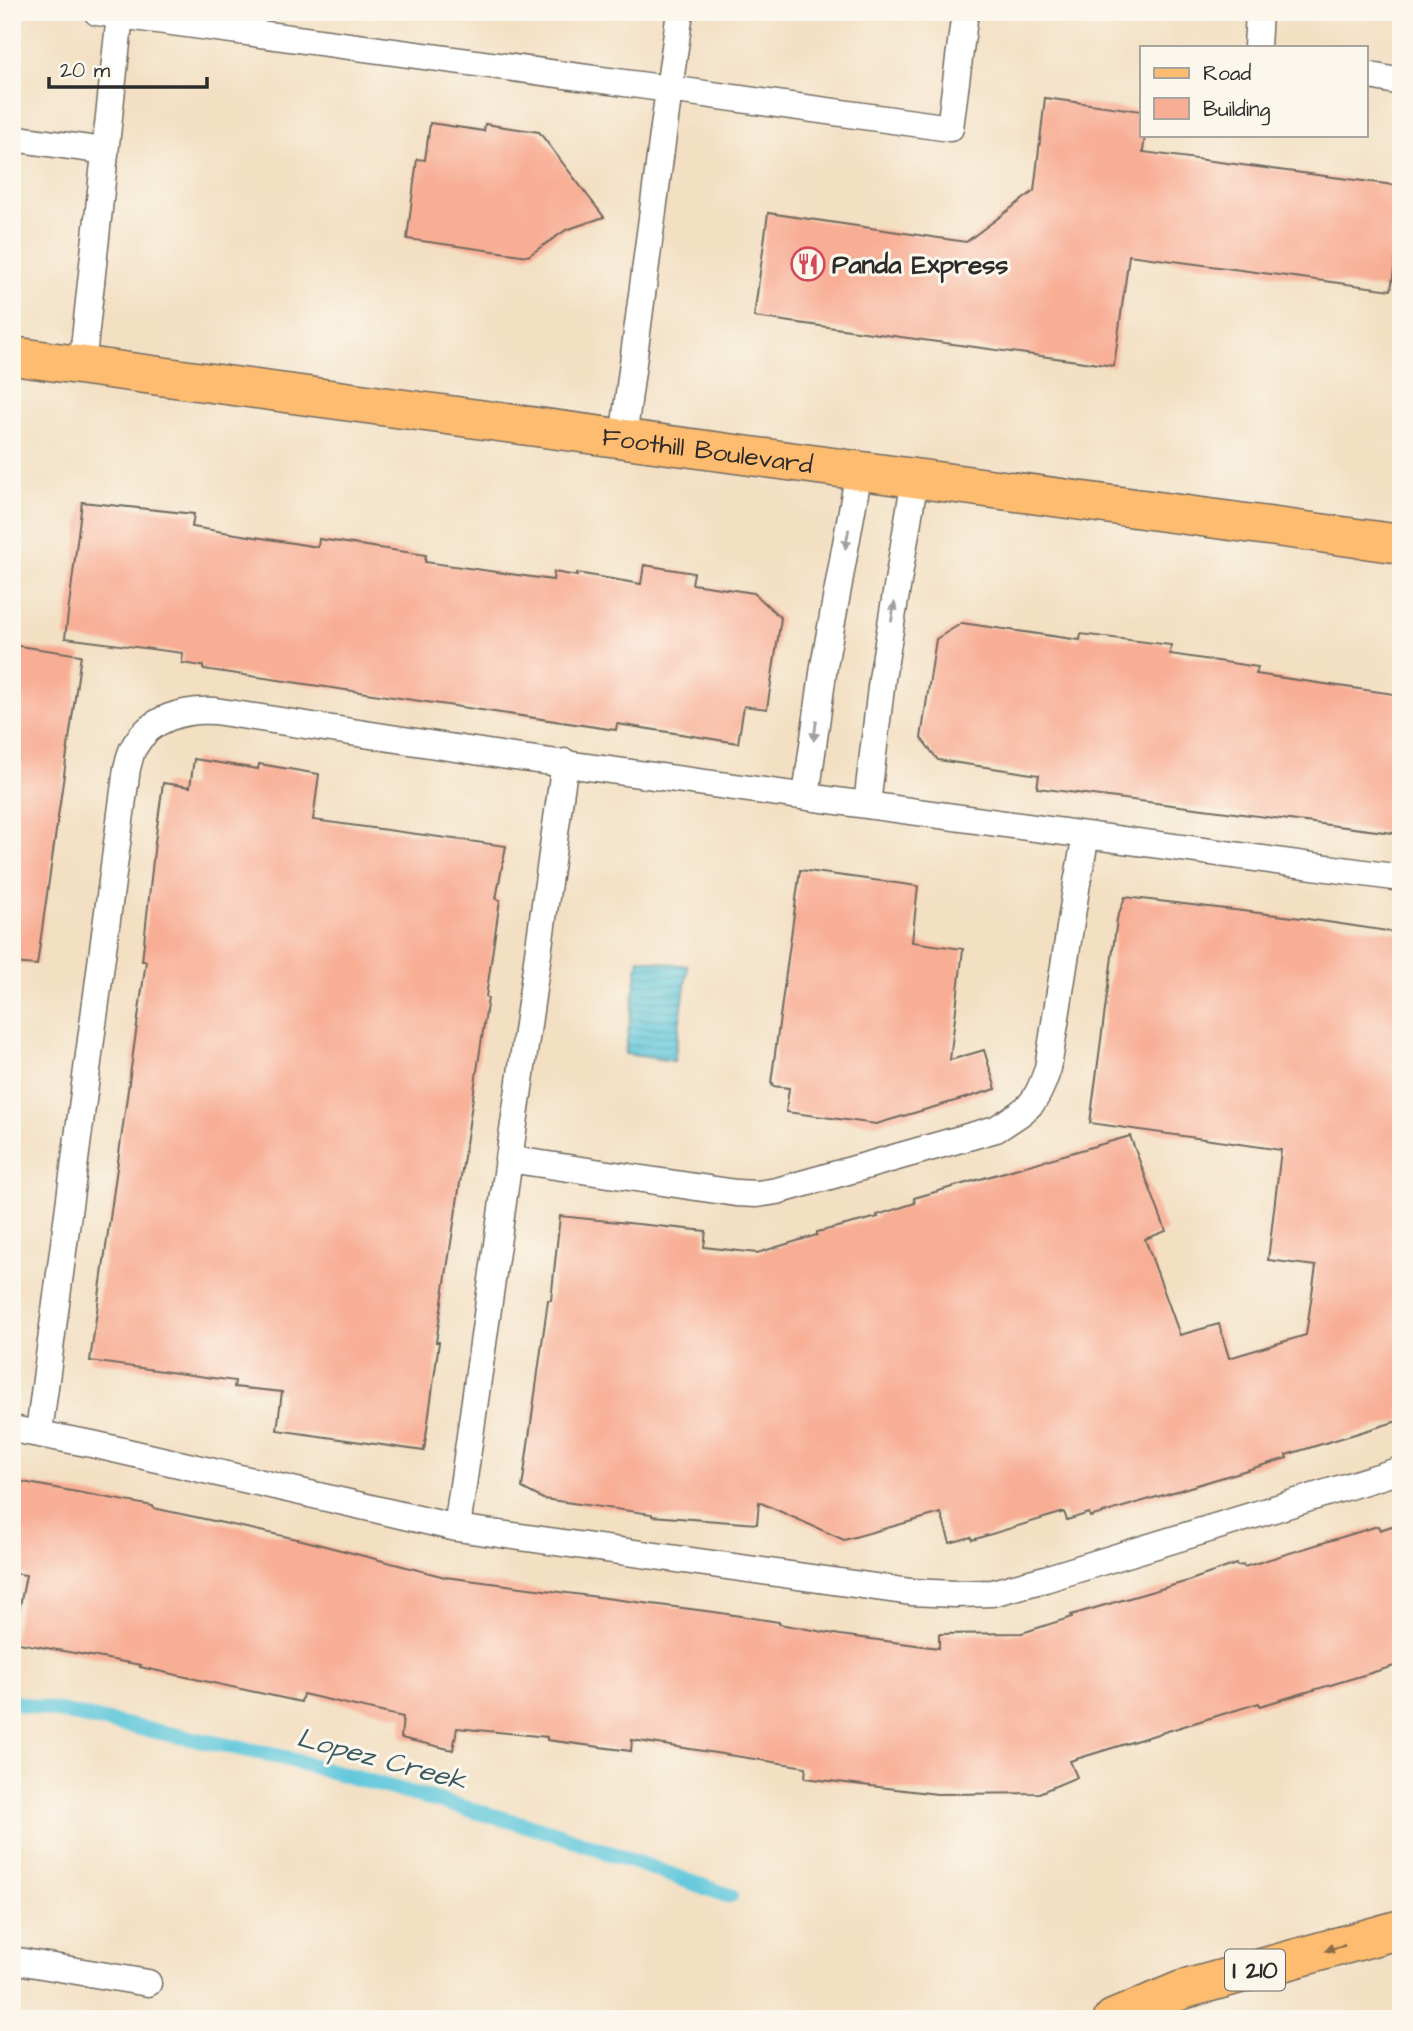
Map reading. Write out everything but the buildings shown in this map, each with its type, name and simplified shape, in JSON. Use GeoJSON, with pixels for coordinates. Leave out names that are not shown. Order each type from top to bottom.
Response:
{"type":"FeatureCollection","features":[{"type":"Feature","properties":{"kind":"main road","name":"Foothill Boulevard"},"geometry":{"type":"LineString","coordinates":[[12,356],[1401,544]]}},
{"type":"Feature","properties":{"kind":"main road","name":"I 210"},"geometry":{"type":"LineString","coordinates":[[1113,2019],[1182,1990],[1401,1930]]}},
{"type":"Feature","properties":{"kind":"lane"},"geometry":{"type":"LineString","coordinates":[[623,439],[680,12]]}},
{"type":"Feature","properties":{"kind":"lane"},"geometry":{"type":"LineString","coordinates":[[82,366],[105,151],[108,14],[950,128],[965,12]]}},
{"type":"Feature","properties":{"kind":"lane"},"geometry":{"type":"LineString","coordinates":[[1257,46],[1259,12]]}},
{"type":"Feature","properties":{"kind":"lane"},"geometry":{"type":"LineString","coordinates":[[1368,75],[1401,82]]}},
{"type":"Feature","properties":{"kind":"lane"},"geometry":{"type":"LineString","coordinates":[[12,138],[105,151]]}},
{"type":"Feature","properties":{"kind":"lane"},"geometry":{"type":"LineString","coordinates":[[806,796],[824,666],[859,471]]}},
{"type":"Feature","properties":{"kind":"lane"},"geometry":{"type":"LineString","coordinates":[[867,804],[882,679],[915,478]]}},
{"type":"Feature","properties":{"kind":"lane"},"geometry":{"type":"LineString","coordinates":[[39,1432],[127,768],[133,748],[145,732],[162,720],[181,713],[202,710],[508,756],[1401,878]]}},
{"type":"Feature","properties":{"kind":"lane"},"geometry":{"type":"LineString","coordinates":[[457,1528],[565,762]]}},
{"type":"Feature","properties":{"kind":"lane"},"geometry":{"type":"LineString","coordinates":[[508,1159],[757,1194],[790,1188],[996,1129],[1026,1110],[1040,1093],[1048,1068],[1086,835]]}},
{"type":"Feature","properties":{"kind":"lane"},"geometry":{"type":"LineString","coordinates":[[12,1429],[39,1432],[457,1528],[911,1592],[955,1594],[992,1592],[1045,1579],[1401,1470]]}},
{"type":"Feature","properties":{"kind":"lane"},"geometry":{"type":"LineString","coordinates":[[12,1960],[148,1983]]}},
{"type":"Feature","properties":{"kind":"water"},"geometry":{"type":"Polygon","coordinates":[[[639,959],[688,966],[674,1061],[625,1054],[639,959]]]}},
{"type":"Feature","properties":{"kind":"waterway","name":"Lopez Creek"},"geometry":{"type":"LineString","coordinates":[[12,1702],[273,1755],[551,1832],[730,1896]]}},
{"type":"Feature","properties":{"kind":"place","name":"Panda Express"},"geometry":{"type":"Point","coordinates":[808,264]}}]}
